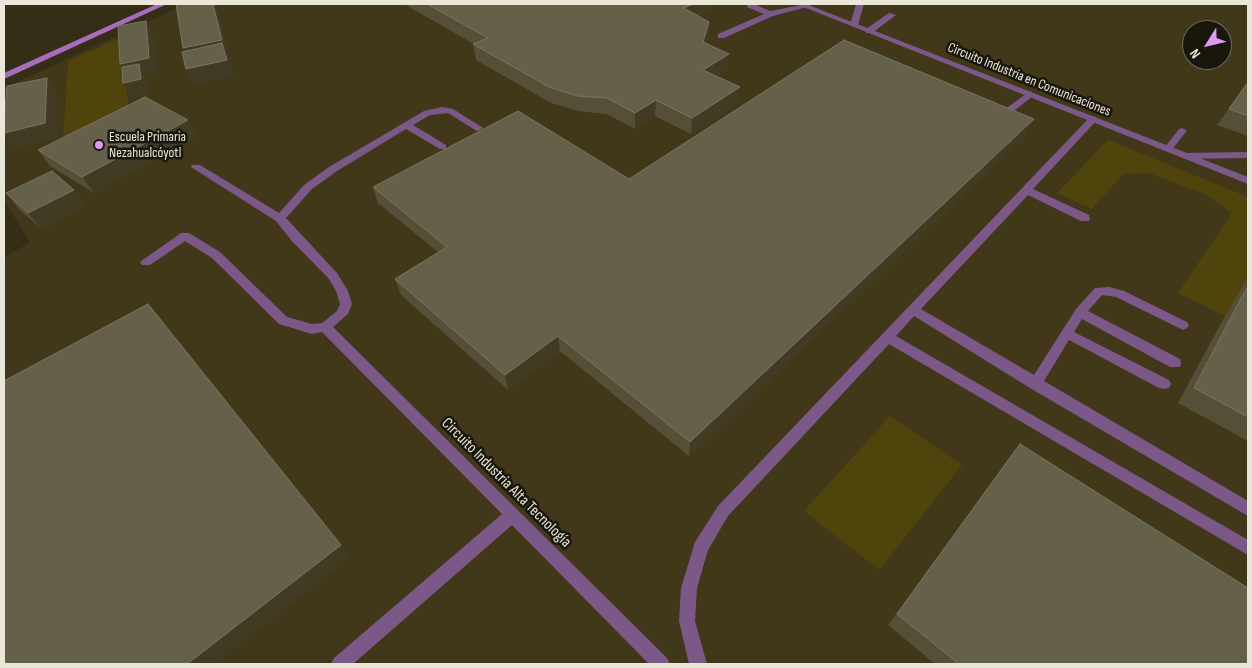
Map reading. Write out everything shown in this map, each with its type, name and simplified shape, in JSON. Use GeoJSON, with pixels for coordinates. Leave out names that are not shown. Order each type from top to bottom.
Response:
{"type":"FeatureCollection","features":[{"type":"Feature","properties":{"kind":"main road"},"geometry":{"type":"LineString","coordinates":[[4,76],[163,4]]}},
{"type":"Feature","properties":{"kind":"street"},"geometry":{"type":"LineString","coordinates":[[854,25],[860,4]]}},
{"type":"Feature","properties":{"kind":"street"},"geometry":{"type":"LineString","coordinates":[[750,5],[770,14]]}},
{"type":"Feature","properties":{"kind":"street"},"geometry":{"type":"LineString","coordinates":[[721,36],[770,14],[804,5]]}},
{"type":"Feature","properties":{"kind":"street","name":"Circuito Industria en Comunicaciones"},"geometry":{"type":"LineString","coordinates":[[804,5],[1248,181]]}},
{"type":"Feature","properties":{"kind":"street"},"geometry":{"type":"LineString","coordinates":[[868,31],[892,15]]}},
{"type":"Feature","properties":{"kind":"street"},"geometry":{"type":"LineString","coordinates":[[1010,109],[1030,94]]}},
{"type":"Feature","properties":{"kind":"street"},"geometry":{"type":"LineString","coordinates":[[280,218],[308,187],[333,169],[427,114],[450,110],[478,128]]}},
{"type":"Feature","properties":{"kind":"street"},"geometry":{"type":"LineString","coordinates":[[698,664],[687,621],[689,588],[701,548],[723,511],[1093,120]]}},
{"type":"Feature","properties":{"kind":"street"},"geometry":{"type":"LineString","coordinates":[[406,125],[443,147]]}},
{"type":"Feature","properties":{"kind":"street"},"geometry":{"type":"LineString","coordinates":[[1168,149],[1182,131]]}},
{"type":"Feature","properties":{"kind":"street"},"geometry":{"type":"LineString","coordinates":[[1185,156],[1246,154]]}},
{"type":"Feature","properties":{"kind":"street"},"geometry":{"type":"LineString","coordinates":[[146,262],[185,236],[222,261],[283,321],[312,329],[326,328],[342,314],[346,304],[342,291],[333,276],[295,237],[280,218],[196,167]]}},
{"type":"Feature","properties":{"kind":"street"},"geometry":{"type":"LineString","coordinates":[[1027,190],[1085,218]]}},
{"type":"Feature","properties":{"kind":"street"},"geometry":{"type":"LineString","coordinates":[[1035,384],[1080,312],[1095,294],[1099,292],[1109,291],[1183,325]]}},
{"type":"Feature","properties":{"kind":"street"},"geometry":{"type":"LineString","coordinates":[[913,310],[1248,509]]}},
{"type":"Feature","properties":{"kind":"street"},"geometry":{"type":"LineString","coordinates":[[1080,312],[1175,363]]}},
{"type":"Feature","properties":{"kind":"street","name":"Circuito Industria Alta Tecnología"},"geometry":{"type":"LineString","coordinates":[[326,328],[661,664]]}},
{"type":"Feature","properties":{"kind":"street"},"geometry":{"type":"LineString","coordinates":[[1068,334],[1164,384]]}},
{"type":"Feature","properties":{"kind":"street"},"geometry":{"type":"LineString","coordinates":[[888,336],[1248,548]]}},
{"type":"Feature","properties":{"kind":"street"},"geometry":{"type":"LineString","coordinates":[[340,664],[512,515]]}},
{"type":"Feature","properties":{"kind":"shaded area"},"geometry":{"type":"Polygon","coordinates":[[[186,4],[1248,4],[1248,664],[4,664],[4,258],[30,242],[4,201],[4,88],[186,4]]]}},
{"type":"Feature","properties":{"kind":"shaded area"},"geometry":{"type":"Polygon","coordinates":[[[119,39],[131,122],[62,159],[68,61],[119,39]]]}},
{"type":"Feature","properties":{"kind":"shaded area"},"geometry":{"type":"Polygon","coordinates":[[[1108,140],[1248,197],[1248,277],[1225,316],[1178,293],[1232,213],[1207,195],[1149,173],[1123,174],[1092,209],[1057,193],[1108,140]]]}},
{"type":"Feature","properties":{"kind":"shaded area"},"geometry":{"type":"Polygon","coordinates":[[[890,416],[962,465],[879,570],[804,511],[890,416]]]}},
{"type":"Feature","properties":{"kind":"building"},"geometry":{"type":"Polygon","coordinates":[[[176,4],[213,4],[222,40],[183,48],[176,4]]]}},
{"type":"Feature","properties":{"kind":"building"},"geometry":{"type":"Polygon","coordinates":[[[427,4],[693,4],[684,8],[709,22],[703,42],[729,54],[703,70],[740,87],[692,118],[656,100],[635,113],[607,98],[577,96],[549,87],[473,44],[488,38],[427,4]]]}},
{"type":"Feature","properties":{"kind":"building"},"geometry":{"type":"Polygon","coordinates":[[[146,21],[149,58],[120,64],[118,26],[146,21]]]}},
{"type":"Feature","properties":{"kind":"building"},"geometry":{"type":"Polygon","coordinates":[[[844,40],[1034,119],[690,442],[558,336],[505,375],[395,279],[447,247],[373,187],[518,111],[629,179],[844,40]]]}},
{"type":"Feature","properties":{"kind":"building"},"geometry":{"type":"Polygon","coordinates":[[[222,43],[227,60],[186,69],[182,52],[222,43]]]}},
{"type":"Feature","properties":{"kind":"building"},"geometry":{"type":"Polygon","coordinates":[[[139,64],[141,79],[123,83],[122,67],[139,64]]]}},
{"type":"Feature","properties":{"kind":"building"},"geometry":{"type":"Polygon","coordinates":[[[47,78],[45,123],[4,133],[7,86],[47,78]]]}},
{"type":"Feature","properties":{"kind":"building"},"geometry":{"type":"Polygon","coordinates":[[[1248,82],[1248,116],[1229,109],[1248,82]]]}},
{"type":"Feature","properties":{"kind":"building"},"geometry":{"type":"Polygon","coordinates":[[[145,97],[188,120],[82,177],[38,150],[145,97]]]}},
{"type":"Feature","properties":{"kind":"building"},"geometry":{"type":"Polygon","coordinates":[[[52,171],[74,190],[28,213],[6,193],[52,171]]]}},
{"type":"Feature","properties":{"kind":"building"},"geometry":{"type":"Polygon","coordinates":[[[1248,286],[1248,417],[1194,388],[1248,286]]]}},
{"type":"Feature","properties":{"kind":"building"},"geometry":{"type":"Polygon","coordinates":[[[148,304],[341,545],[187,664],[4,664],[4,381],[148,304]]]}},
{"type":"Feature","properties":{"kind":"building"},"geometry":{"type":"Polygon","coordinates":[[[1020,444],[1248,588],[1248,664],[959,664],[897,614],[1020,444]]]}},
{"type":"Feature","properties":{"kind":"place","name":"Escuela Primaria Nezahualcóyotl"},"geometry":{"type":"Point","coordinates":[99,145]}}]}
